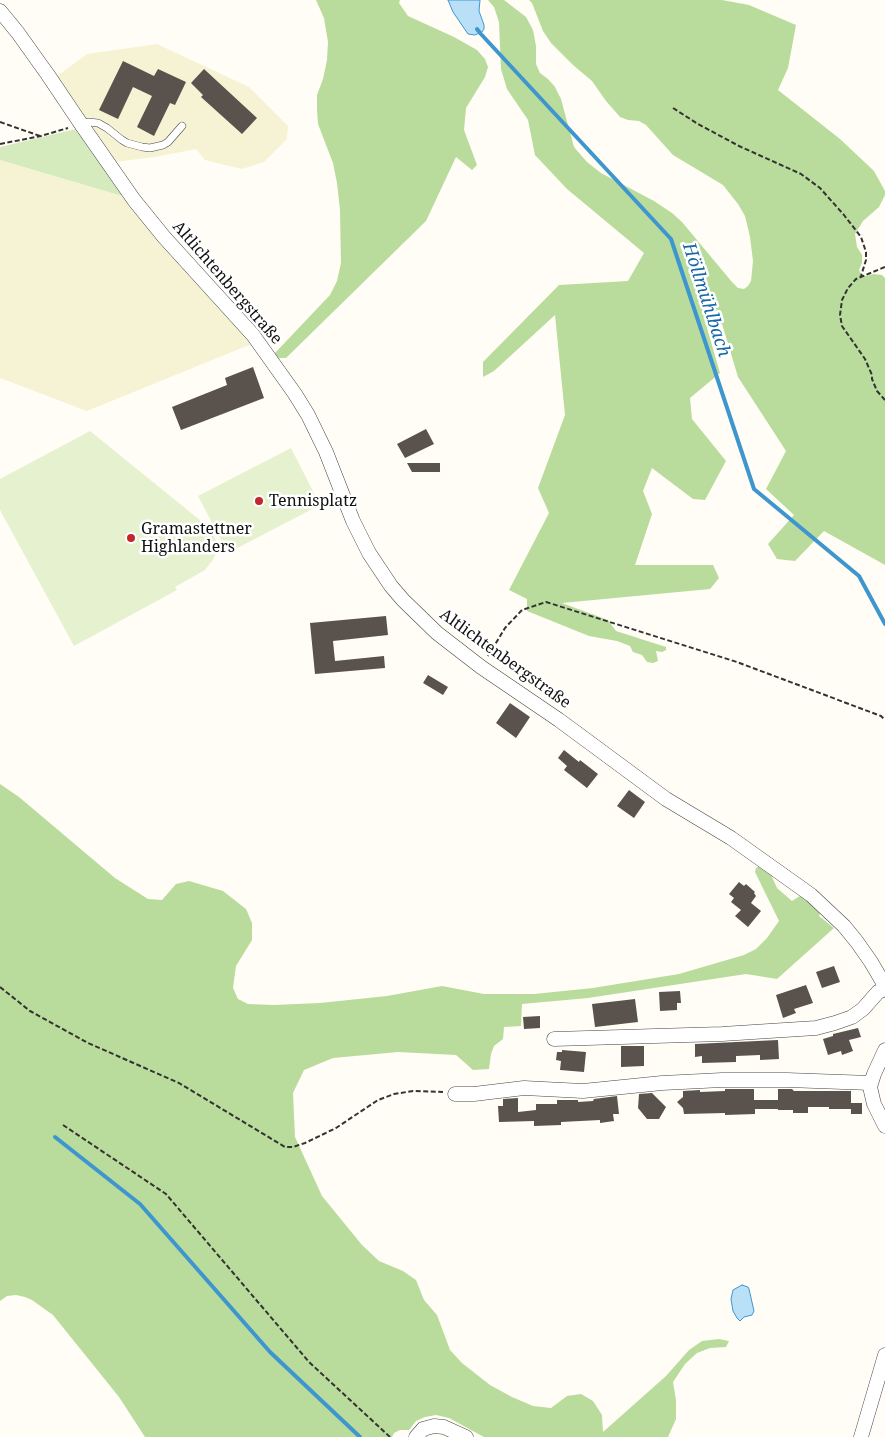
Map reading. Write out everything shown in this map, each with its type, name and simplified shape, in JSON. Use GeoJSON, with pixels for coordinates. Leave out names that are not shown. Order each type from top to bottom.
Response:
{"type":"FeatureCollection","features":[{"type":"Feature","properties":{"kind":"street","name":"Altlichtenbergstraße"},"geometry":{"type":"LineString","coordinates":[[0,11],[33,54],[80,124],[147,217],[253,335],[295,394],[326,452],[360,536],[391,586],[403,600],[437,633],[481,667],[559,720],[666,799],[731,838],[811,895],[844,926],[857,942],[871,962],[885,988]]}},
{"type":"Feature","properties":{"kind":"street"},"geometry":{"type":"LineString","coordinates":[[554,1039],[722,1034],[816,1028],[852,1017],[863,1009],[878,992],[885,988]]}},
{"type":"Feature","properties":{"kind":"street"},"geometry":{"type":"LineString","coordinates":[[885,1050],[870,1083],[874,1104],[885,1126]]}},
{"type":"Feature","properties":{"kind":"street"},"geometry":{"type":"LineString","coordinates":[[456,1094],[474,1094],[524,1088],[583,1091],[662,1083],[713,1081],[787,1080],[870,1083]]}},
{"type":"Feature","properties":{"kind":"street"},"geometry":{"type":"LineString","coordinates":[[861,1437],[885,1355]]}},
{"type":"Feature","properties":{"kind":"street"},"geometry":{"type":"LineString","coordinates":[[416,1437],[426,1428],[437,1426],[444,1427],[466,1437]]}},
{"type":"Feature","properties":{"kind":"lane"},"geometry":{"type":"LineString","coordinates":[[80,124],[88,122],[98,124],[128,143],[150,148],[168,142],[182,126]]}},
{"type":"Feature","properties":{"kind":"path"},"geometry":{"type":"LineString","coordinates":[[673,108],[739,146],[801,174],[820,188],[861,237],[866,252],[866,260],[861,276]]}},
{"type":"Feature","properties":{"kind":"path"},"geometry":{"type":"LineString","coordinates":[[0,122],[42,136]]}},
{"type":"Feature","properties":{"kind":"path"},"geometry":{"type":"LineString","coordinates":[[0,144],[42,136],[80,124]]}},
{"type":"Feature","properties":{"kind":"path"},"geometry":{"type":"LineString","coordinates":[[885,267],[856,279],[848,288],[842,300],[840,315],[842,326],[865,359],[877,391],[885,400]]}},
{"type":"Feature","properties":{"kind":"path"},"geometry":{"type":"LineString","coordinates":[[481,667],[505,628],[522,610],[546,602],[736,662],[881,716],[885,720]]}},
{"type":"Feature","properties":{"kind":"path"},"geometry":{"type":"LineString","coordinates":[[0,987],[30,1011],[88,1043],[179,1083],[285,1148],[293,1148],[336,1128],[378,1100],[394,1094],[423,1091],[456,1094]]}},
{"type":"Feature","properties":{"kind":"path"},"geometry":{"type":"LineString","coordinates":[[64,1125],[166,1194],[309,1362],[390,1437]]}},
{"type":"Feature","properties":{"kind":"shaded area"},"geometry":{"type":"Polygon","coordinates":[[[157,44],[249,87],[288,126],[287,139],[264,162],[242,169],[205,160],[196,149],[115,162],[57,76],[87,54],[157,44]]]}},
{"type":"Feature","properties":{"kind":"shaded area"},"geometry":{"type":"Polygon","coordinates":[[[0,160],[129,198],[254,343],[87,411],[0,378],[0,160]]]}},
{"type":"Feature","properties":{"kind":"green space"},"geometry":{"type":"Polygon","coordinates":[[[316,0],[400,0],[399,3],[408,16],[477,50],[485,59],[488,67],[485,77],[466,108],[464,130],[477,165],[472,170],[456,157],[426,221],[286,358],[279,358],[274,354],[330,295],[337,281],[341,263],[340,210],[337,183],[333,163],[318,124],[317,95],[327,60],[328,42],[324,18],[316,0]]]}},
{"type":"Feature","properties":{"kind":"green space"},"geometry":{"type":"Polygon","coordinates":[[[488,0],[504,0],[526,17],[533,30],[536,46],[536,64],[540,73],[555,87],[561,99],[574,147],[587,162],[601,173],[654,201],[672,213],[682,222],[732,282],[738,288],[744,289],[751,281],[753,261],[745,216],[738,204],[723,185],[673,155],[646,125],[639,121],[620,117],[592,81],[551,43],[543,31],[529,0],[722,0],[749,5],[796,25],[788,68],[778,90],[840,139],[874,171],[885,191],[879,207],[863,221],[855,234],[857,247],[862,255],[862,263],[859,270],[861,274],[866,276],[882,275],[885,278],[885,565],[824,531],[795,561],[777,559],[768,544],[794,515],[766,489],[786,451],[738,377],[722,324],[712,320],[707,328],[720,373],[690,398],[692,419],[726,461],[705,500],[693,499],[652,468],[643,491],[652,514],[635,565],[713,565],[719,578],[710,589],[562,603],[608,620],[616,631],[666,647],[666,650],[662,652],[656,651],[658,661],[653,663],[647,662],[642,655],[633,652],[630,646],[617,641],[589,636],[527,611],[527,599],[509,590],[549,513],[538,488],[565,415],[555,315],[494,371],[483,377],[483,362],[559,285],[628,281],[644,253],[567,189],[535,155],[528,120],[507,89],[501,69],[499,22],[494,7],[488,0]]]}},
{"type":"Feature","properties":{"kind":"green space"},"geometry":{"type":"Polygon","coordinates":[[[80,128],[129,198],[0,160],[0,147],[80,128]]]}},
{"type":"Feature","properties":{"kind":"green space","name":"Gramastettner Highlanders"},"geometry":{"type":"Polygon","coordinates":[[[90,431],[206,525],[217,543],[217,552],[205,570],[175,587],[177,590],[74,646],[0,510],[0,479],[90,431]]]}},
{"type":"Feature","properties":{"kind":"green space","name":"Tennisplatz"},"geometry":{"type":"Polygon","coordinates":[[[291,448],[320,505],[228,553],[198,496],[291,448]]]}},
{"type":"Feature","properties":{"kind":"green space"},"geometry":{"type":"Polygon","coordinates":[[[0,784],[19,797],[115,878],[148,899],[162,900],[176,884],[189,881],[223,891],[246,909],[252,923],[252,940],[236,966],[233,988],[238,999],[248,1004],[320,1003],[387,996],[442,986],[484,994],[534,994],[593,988],[679,974],[744,955],[756,949],[767,938],[779,921],[755,872],[756,868],[761,865],[768,868],[777,888],[792,901],[803,894],[821,910],[819,916],[834,928],[777,979],[746,974],[588,998],[522,1004],[521,1026],[504,1027],[503,1039],[494,1046],[491,1054],[489,1069],[473,1070],[456,1055],[398,1052],[333,1058],[304,1070],[293,1093],[295,1137],[322,1196],[362,1245],[379,1261],[403,1271],[416,1280],[424,1300],[437,1315],[450,1350],[462,1363],[490,1385],[533,1406],[551,1408],[567,1396],[581,1394],[593,1401],[602,1415],[603,1432],[666,1376],[689,1350],[702,1341],[719,1339],[729,1341],[726,1347],[710,1348],[697,1353],[685,1364],[673,1382],[676,1400],[676,1419],[668,1437],[484,1437],[449,1418],[436,1415],[416,1421],[409,1430],[400,1430],[394,1433],[392,1437],[145,1437],[119,1397],[53,1315],[25,1297],[7,1296],[0,1301],[0,784]]]}},
{"type":"Feature","properties":{"kind":"water"},"geometry":{"type":"Polygon","coordinates":[[[448,0],[480,0],[479,11],[484,25],[482,32],[475,35],[468,34],[453,12],[448,0]]]}},
{"type":"Feature","properties":{"kind":"water"},"geometry":{"type":"Polygon","coordinates":[[[742,1285],[749,1289],[754,1311],[752,1315],[744,1317],[740,1321],[733,1311],[731,1299],[733,1290],[742,1285]]]}},
{"type":"Feature","properties":{"kind":"building"},"geometry":{"type":"Polygon","coordinates":[[[123,61],[154,76],[158,69],[186,82],[175,105],[170,103],[154,136],[137,127],[152,96],[133,87],[118,119],[99,110],[123,61]]]}},
{"type":"Feature","properties":{"kind":"building"},"geometry":{"type":"Polygon","coordinates":[[[204,69],[257,118],[242,134],[201,97],[203,95],[191,83],[204,69]]]}},
{"type":"Feature","properties":{"kind":"building"},"geometry":{"type":"Polygon","coordinates":[[[253,367],[264,398],[181,430],[172,407],[227,385],[225,378],[253,367]]]}},
{"type":"Feature","properties":{"kind":"building"},"geometry":{"type":"Polygon","coordinates":[[[426,429],[434,444],[405,458],[397,444],[426,429]]]}},
{"type":"Feature","properties":{"kind":"building"},"geometry":{"type":"Polygon","coordinates":[[[407,463],[440,463],[440,472],[412,472],[407,463]]]}},
{"type":"Feature","properties":{"kind":"building"},"geometry":{"type":"Polygon","coordinates":[[[386,616],[388,635],[333,641],[335,661],[384,656],[385,668],[315,674],[310,623],[386,616]]]}},
{"type":"Feature","properties":{"kind":"building"},"geometry":{"type":"Polygon","coordinates":[[[428,675],[448,687],[443,695],[423,683],[428,675]]]}},
{"type":"Feature","properties":{"kind":"building"},"geometry":{"type":"Polygon","coordinates":[[[510,703],[530,717],[516,738],[496,723],[510,703]]]}},
{"type":"Feature","properties":{"kind":"building"},"geometry":{"type":"Polygon","coordinates":[[[564,750],[598,774],[587,788],[564,770],[567,766],[558,758],[564,750]]]}},
{"type":"Feature","properties":{"kind":"building"},"geometry":{"type":"Polygon","coordinates":[[[629,790],[645,802],[634,818],[617,806],[629,790]]]}},
{"type":"Feature","properties":{"kind":"building"},"geometry":{"type":"Polygon","coordinates":[[[739,882],[744,886],[746,884],[755,892],[756,896],[751,903],[761,911],[748,927],[735,916],[741,910],[731,902],[734,898],[729,894],[739,882]]]}},
{"type":"Feature","properties":{"kind":"building"},"geometry":{"type":"Polygon","coordinates":[[[834,966],[840,982],[822,988],[816,972],[834,966]]]}},
{"type":"Feature","properties":{"kind":"building"},"geometry":{"type":"Polygon","coordinates":[[[806,985],[813,1003],[794,1009],[796,1013],[783,1018],[776,995],[806,985]]]}},
{"type":"Feature","properties":{"kind":"building"},"geometry":{"type":"Polygon","coordinates":[[[680,991],[681,1003],[677,1003],[677,1010],[660,1011],[659,992],[680,991]]]}},
{"type":"Feature","properties":{"kind":"building"},"geometry":{"type":"Polygon","coordinates":[[[635,999],[638,1022],[595,1027],[592,1004],[635,999]]]}},
{"type":"Feature","properties":{"kind":"building"},"geometry":{"type":"Polygon","coordinates":[[[540,1016],[540,1028],[524,1029],[523,1017],[540,1016]]]}},
{"type":"Feature","properties":{"kind":"building"},"geometry":{"type":"Polygon","coordinates":[[[858,1028],[861,1037],[849,1040],[853,1051],[842,1055],[841,1051],[828,1055],[823,1039],[833,1036],[833,1034],[858,1028]]]}},
{"type":"Feature","properties":{"kind":"building"},"geometry":{"type":"Polygon","coordinates":[[[778,1040],[779,1059],[760,1060],[760,1055],[736,1056],[736,1062],[702,1063],[702,1056],[695,1057],[695,1044],[778,1040]]]}},
{"type":"Feature","properties":{"kind":"building"},"geometry":{"type":"Polygon","coordinates":[[[621,1046],[644,1046],[644,1066],[621,1067],[621,1046]]]}},
{"type":"Feature","properties":{"kind":"building"},"geometry":{"type":"Polygon","coordinates":[[[562,1050],[586,1052],[584,1072],[560,1070],[561,1061],[556,1060],[557,1052],[562,1052],[562,1050]]]}},
{"type":"Feature","properties":{"kind":"building"},"geometry":{"type":"Polygon","coordinates":[[[725,1089],[754,1089],[754,1100],[778,1100],[778,1089],[792,1089],[794,1091],[851,1091],[851,1103],[862,1103],[862,1114],[851,1114],[851,1109],[808,1107],[808,1113],[793,1113],[793,1110],[755,1109],[755,1114],[684,1114],[683,1108],[677,1102],[683,1097],[683,1091],[725,1091],[725,1089]]]}},
{"type":"Feature","properties":{"kind":"building"},"geometry":{"type":"Polygon","coordinates":[[[652,1093],[666,1107],[659,1119],[647,1119],[638,1108],[639,1094],[652,1093]]]}},
{"type":"Feature","properties":{"kind":"building"},"geometry":{"type":"Polygon","coordinates":[[[617,1096],[619,1114],[613,1114],[614,1121],[600,1123],[600,1120],[561,1122],[561,1125],[534,1126],[534,1121],[499,1122],[498,1106],[503,1106],[503,1099],[518,1098],[518,1112],[536,1110],[536,1104],[557,1104],[557,1100],[593,1101],[594,1099],[617,1096]]]}},
{"type":"Feature","properties":{"kind":"waterway","name":"Höllmühlbach"},"geometry":{"type":"LineString","coordinates":[[477,29],[671,239],[754,489],[859,576],[885,624]]}},
{"type":"Feature","properties":{"kind":"waterway"},"geometry":{"type":"LineString","coordinates":[[55,1137],[140,1204],[270,1352],[360,1437]]}},
{"type":"Feature","properties":{"kind":"place","name":"Tennisplatz"},"geometry":{"type":"Point","coordinates":[259,501]}},
{"type":"Feature","properties":{"kind":"place","name":"Gramastettner Highlanders"},"geometry":{"type":"Point","coordinates":[131,538]}}]}
